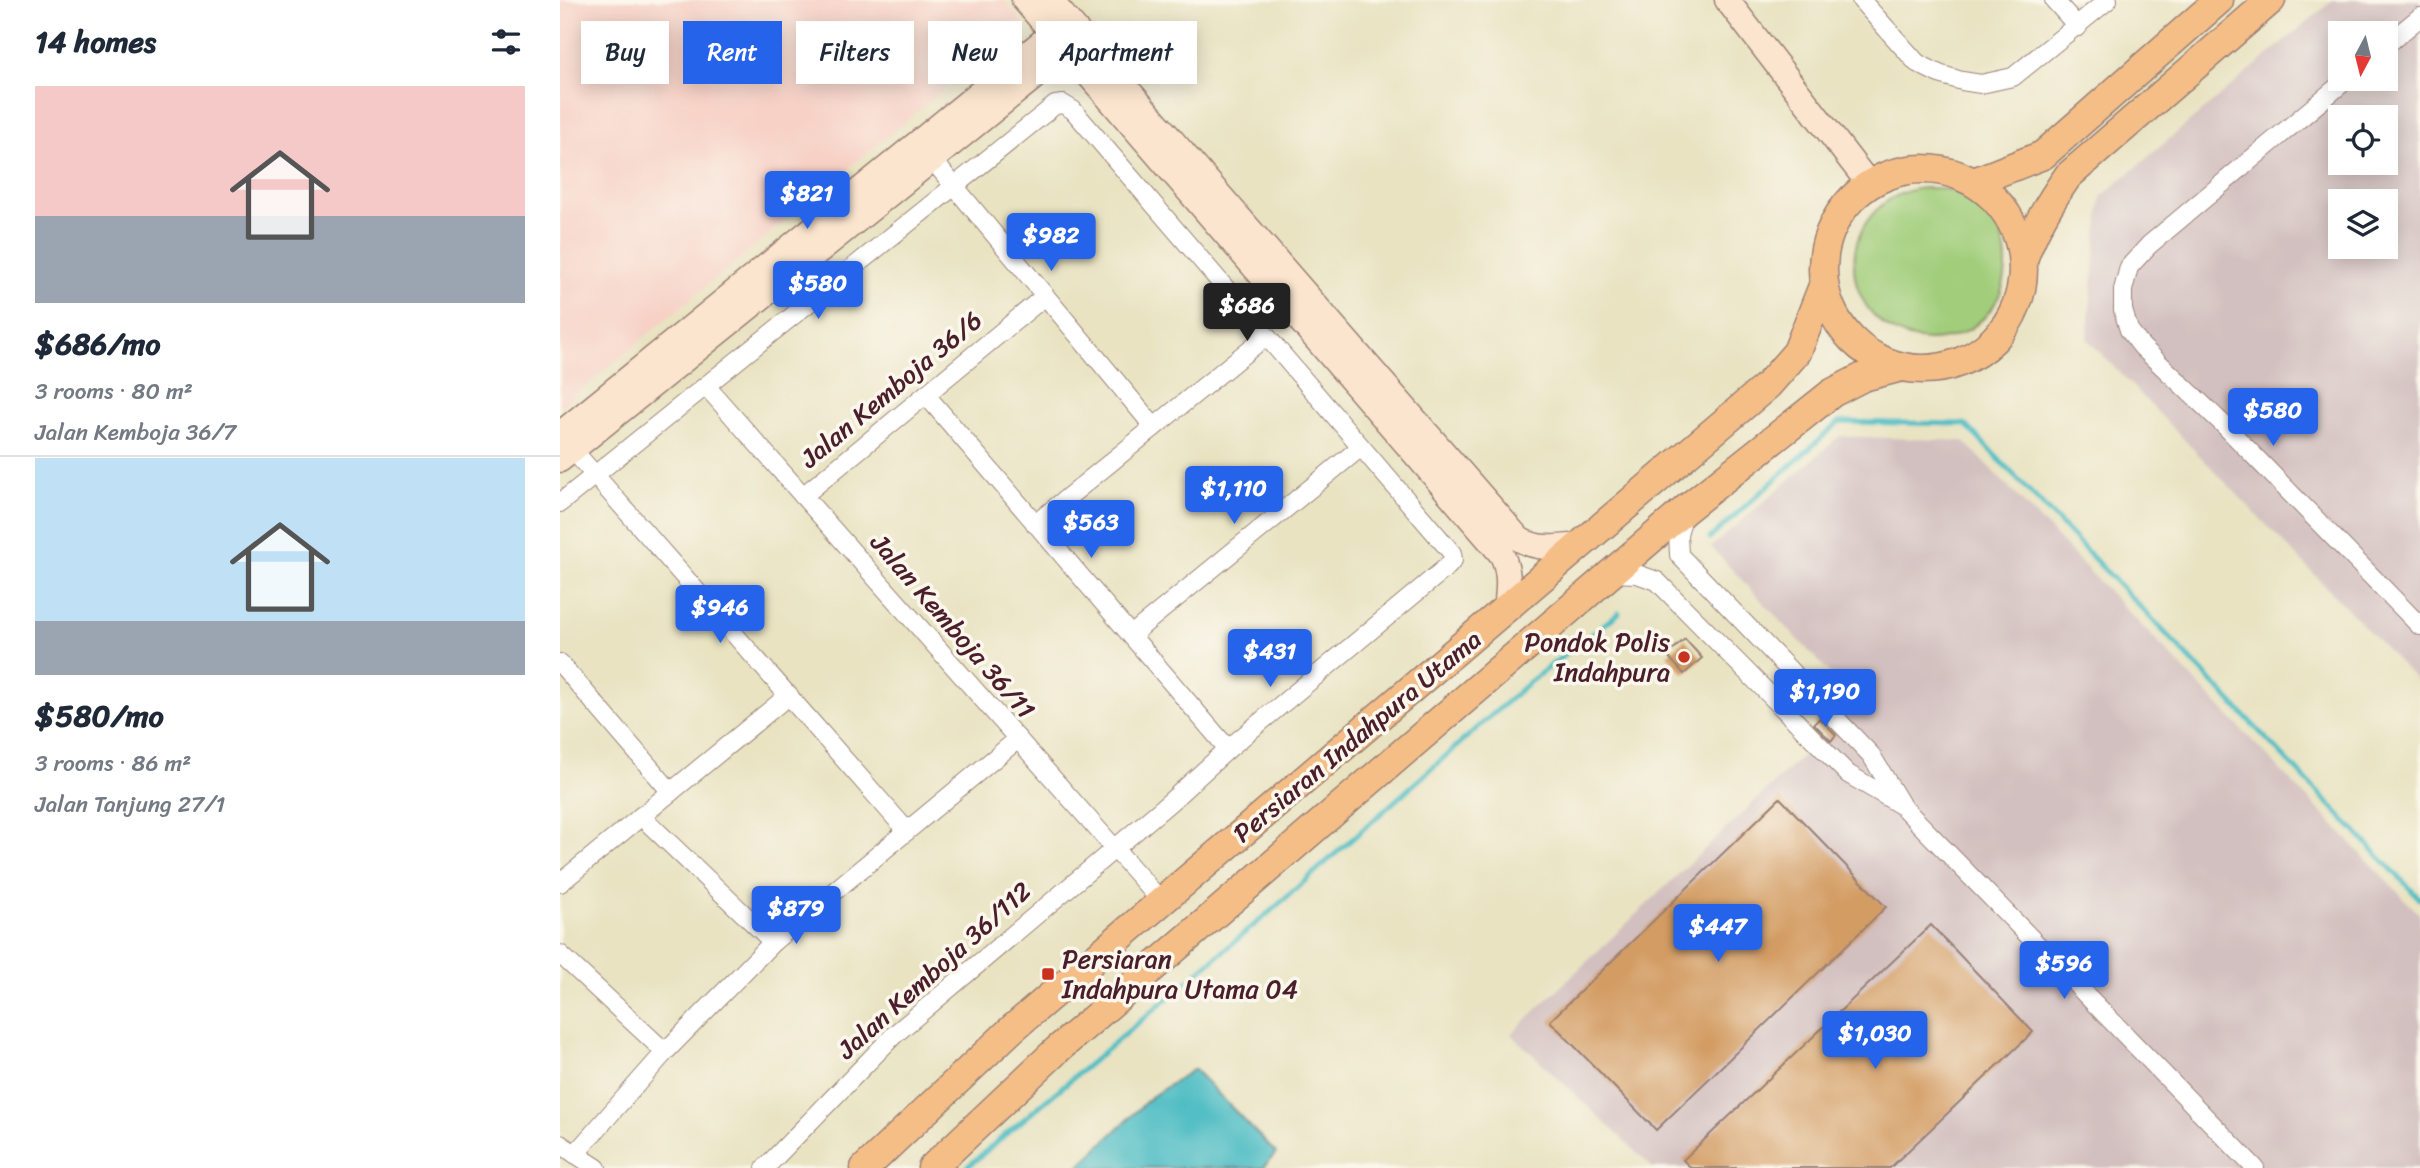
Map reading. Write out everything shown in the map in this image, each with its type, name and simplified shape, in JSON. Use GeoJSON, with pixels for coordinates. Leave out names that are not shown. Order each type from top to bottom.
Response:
{"type":"FeatureCollection","features":[{"type":"Feature","properties":{"kind":"main road"},"geometry":{"type":"LineString","coordinates":[[1024,0],[1049,21]]}},
{"type":"Feature","properties":{"kind":"main road"},"geometry":{"type":"LineString","coordinates":[[1050,0],[1060,21]]}},
{"type":"Feature","properties":{"kind":"main road"},"geometry":{"type":"LineString","coordinates":[[1727,0],[1869,184]]}},
{"type":"Feature","properties":{"kind":"main road"},"geometry":{"type":"LineString","coordinates":[[1974,183],[2043,155],[2219,0]]}},
{"type":"Feature","properties":{"kind":"main road"},"geometry":{"type":"LineString","coordinates":[[2024,260],[2015,230],[1999,202],[1974,183],[1939,170],[1903,170],[1869,184],[1846,203],[1830,228],[1823,257],[1823,286],[1838,323],[1866,351],[1902,367],[1934,368],[1964,360],[1990,344],[2010,320],[2021,291],[2024,260],[2032,233],[2044,210],[2068,176],[2271,0]]}},
{"type":"Feature","properties":{"kind":"main road"},"geometry":{"type":"LineString","coordinates":[[563,445],[1036,61]]}},
{"type":"Feature","properties":{"kind":"main road"},"geometry":{"type":"LineString","coordinates":[[1107,84],[1502,555],[1508,568],[1506,610]]}},
{"type":"Feature","properties":{"kind":"main road"},"geometry":{"type":"LineString","coordinates":[[1110,84],[1519,539],[1541,548],[1581,545]]}},
{"type":"Feature","properties":{"kind":"main road","name":"Persiaran Indahpura Utama"},"geometry":{"type":"LineString","coordinates":[[864,1168],[1012,1029],[1768,385],[1797,352],[1812,320],[1823,286]]}},
{"type":"Feature","properties":{"kind":"main road","name":"Persiaran Indahpura Utama"},"geometry":{"type":"LineString","coordinates":[[932,1168],[1056,1049],[1685,509],[1832,393],[1863,377],[1902,367]]}},
{"type":"Feature","properties":{"kind":"street"},"geometry":{"type":"LineString","coordinates":[[1861,0],[1917,63],[1962,82],[1981,84],[2013,77],[2108,0]]}},
{"type":"Feature","properties":{"kind":"street"},"geometry":{"type":"LineString","coordinates":[[2054,0],[2078,27]]}},
{"type":"Feature","properties":{"kind":"street"},"geometry":{"type":"LineString","coordinates":[[2398,35],[2420,17]]}},
{"type":"Feature","properties":{"kind":"street"},"geometry":{"type":"LineString","coordinates":[[2333,91],[2149,245],[2129,267],[2123,290],[2123,310],[2130,330],[2142,347],[2224,425],[2420,626]]}},
{"type":"Feature","properties":{"kind":"street"},"geometry":{"type":"LineString","coordinates":[[560,503],[1055,105],[1063,104],[1073,110],[1361,447],[1131,635]]}},
{"type":"Feature","properties":{"kind":"street"},"geometry":{"type":"LineString","coordinates":[[925,151],[1154,427]]}},
{"type":"Feature","properties":{"kind":"street","name":"Jalan Kemboja 36/6"},"geometry":{"type":"LineString","coordinates":[[803,496],[1045,296]]}},
{"type":"Feature","properties":{"kind":"street"},"geometry":{"type":"LineString","coordinates":[[1035,524],[1266,336]]}},
{"type":"Feature","properties":{"kind":"street","name":"Jalan Kemboja 36/11"},"geometry":{"type":"LineString","coordinates":[[706,386],[1161,901]]}},
{"type":"Feature","properties":{"kind":"street"},"geometry":{"type":"LineString","coordinates":[[926,395],[1228,750]]}},
{"type":"Feature","properties":{"kind":"street"},"geometry":{"type":"LineString","coordinates":[[563,445],[595,475],[907,831]]}},
{"type":"Feature","properties":{"kind":"street","name":"Jalan Kemboja 36/112"},"geometry":{"type":"LineString","coordinates":[[765,1168],[894,1035],[1454,560],[1452,553],[1361,447]]}},
{"type":"Feature","properties":{"kind":"street"},"geometry":{"type":"LineString","coordinates":[[1685,509],[1678,534],[1679,555],[1871,755],[1902,806],[2255,1168]]}},
{"type":"Feature","properties":{"kind":"street"},"geometry":{"type":"LineString","coordinates":[[1611,573],[1637,574],[1657,581],[1848,774],[1902,806]]}},
{"type":"Feature","properties":{"kind":"street"},"geometry":{"type":"LineString","coordinates":[[560,663],[671,792]]}},
{"type":"Feature","properties":{"kind":"street"},"geometry":{"type":"LineString","coordinates":[[560,691],[575,680]]}},
{"type":"Feature","properties":{"kind":"street"},"geometry":{"type":"LineString","coordinates":[[560,883],[789,695]]}},
{"type":"Feature","properties":{"kind":"street"},"geometry":{"type":"LineString","coordinates":[[597,1168],[567,1149],[772,942],[1018,739]]}},
{"type":"Feature","properties":{"kind":"street"},"geometry":{"type":"LineString","coordinates":[[641,816],[772,942]]}},
{"type":"Feature","properties":{"kind":"street"},"geometry":{"type":"LineString","coordinates":[[560,954],[665,1052]]}},
{"type":"Feature","properties":{"kind":"shaded area"},"geometry":{"type":"Polygon","coordinates":[[[560,0],[1004,0],[1024,23],[1022,25],[1022,21],[928,21],[928,84],[950,84],[560,407],[560,0]]]}},
{"type":"Feature","properties":{"kind":"shaded area"},"geometry":{"type":"Polygon","coordinates":[[[2333,0],[2420,0],[2420,684],[2087,339],[2101,197],[2333,0]]]}},
{"type":"Feature","properties":{"kind":"shaded area"},"geometry":{"type":"Polygon","coordinates":[[[1840,436],[1964,441],[2420,915],[2420,1168],[1653,1168],[1511,1034],[1858,703],[1711,547],[1840,436]]]}},
{"type":"Feature","properties":{"kind":"green space"},"geometry":{"type":"Polygon","coordinates":[[[1930,188],[1959,194],[1984,210],[2000,235],[2006,264],[2000,293],[1984,318],[1959,334],[1930,340],[1901,334],[1876,318],[1860,293],[1854,264],[1860,235],[1876,210],[1901,194],[1930,188]]]}},
{"type":"Feature","properties":{"kind":"water"},"geometry":{"type":"Polygon","coordinates":[[[1194,1069],[1276,1153],[1263,1168],[1077,1168],[1151,1097],[1194,1069]]]}},
{"type":"Feature","properties":{"kind":"building","name":"Pondok Polis Indahpura"},"geometry":{"type":"Polygon","coordinates":[[[1685,639],[1702,658],[1684,674],[1667,655],[1685,639]]]}},
{"type":"Feature","properties":{"kind":"building"},"geometry":{"type":"Polygon","coordinates":[[[1820,718],[1836,735],[1831,741],[1814,724],[1820,718]]]}},
{"type":"Feature","properties":{"kind":"building"},"geometry":{"type":"Polygon","coordinates":[[[1780,798],[1886,907],[1656,1130],[1550,1021],[1780,798]]]}},
{"type":"Feature","properties":{"kind":"building"},"geometry":{"type":"Polygon","coordinates":[[[1931,925],[2033,1032],[1890,1168],[1691,1168],[1683,1160],[1931,925]]]}},
{"type":"Feature","properties":{"kind":"waterway"},"geometry":{"type":"LineString","coordinates":[[1710,538],[1839,422],[1965,424],[2420,899]]}},
{"type":"Feature","properties":{"kind":"waterway"},"geometry":{"type":"LineString","coordinates":[[966,1168],[1272,910],[1528,683],[1619,613]]}},
{"type":"Feature","properties":{"kind":"place","name":"Pondok Polis Indahpura"},"geometry":{"type":"Point","coordinates":[1684,657]}},
{"type":"Feature","properties":{"kind":"place","name":"Persiaran Indahpura Utama 04"},"geometry":{"type":"Point","coordinates":[1048,974]}}]}
